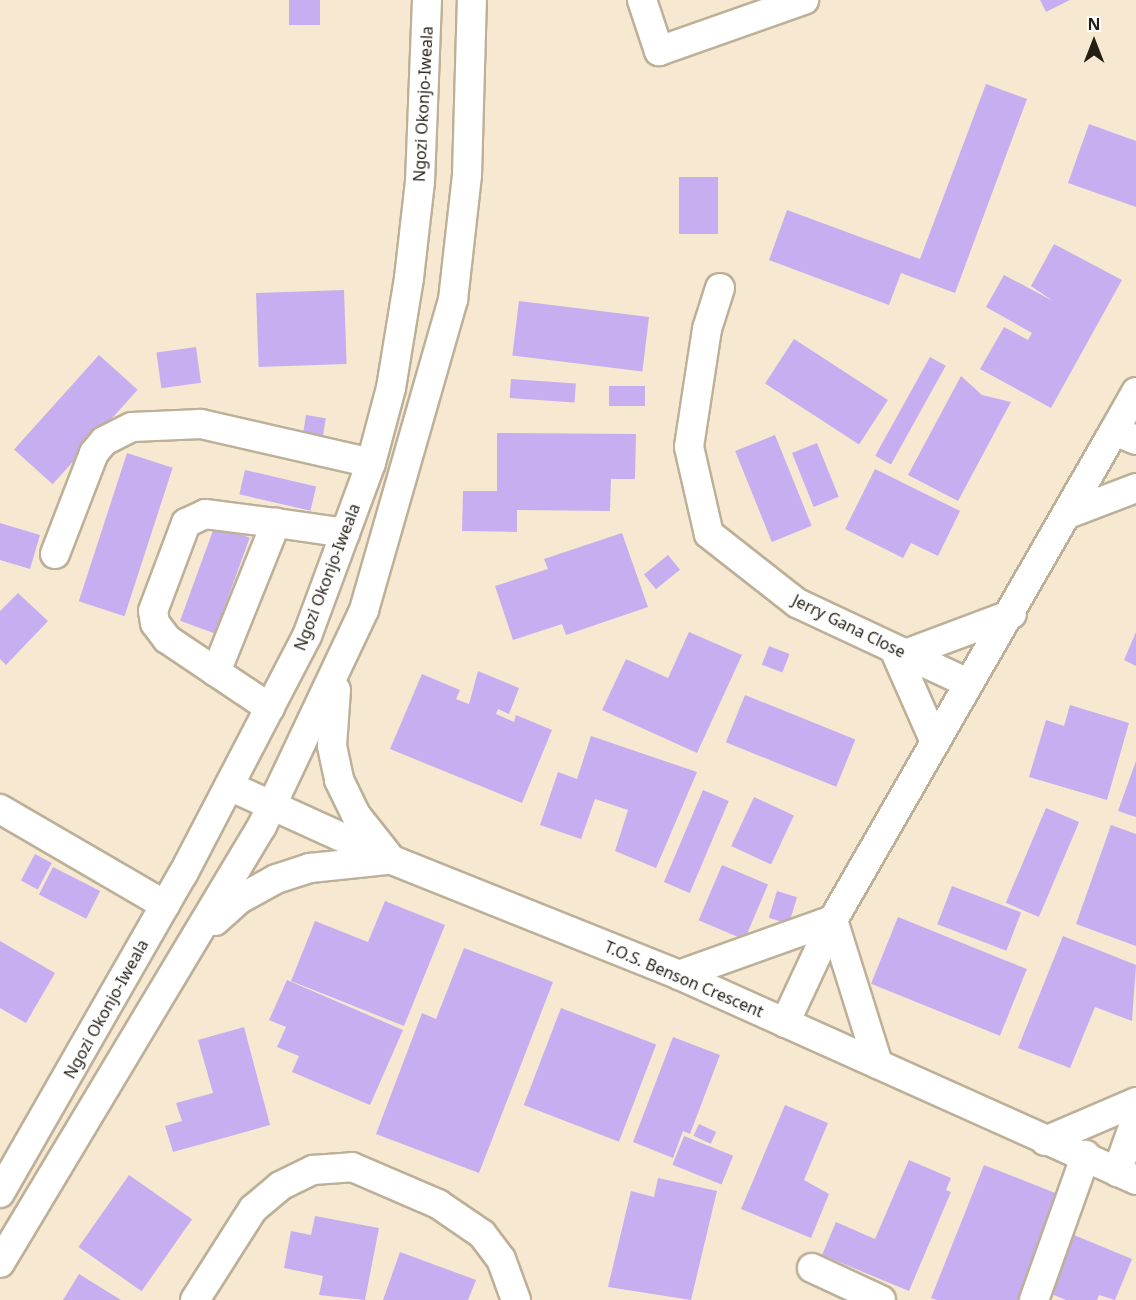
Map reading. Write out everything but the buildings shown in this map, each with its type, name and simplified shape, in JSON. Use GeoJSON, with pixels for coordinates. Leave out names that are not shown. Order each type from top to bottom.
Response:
{"type":"FeatureCollection","features":[{"type":"Feature","properties":{"kind":"street","name":"Ngozi Okonjo-Iweala"},"geometry":{"type":"LineString","coordinates":[[0,1193],[165,904],[270,708],[307,636],[345,533],[370,463],[391,388],[409,278],[420,182],[427,0]]}},
{"type":"Feature","properties":{"kind":"street"},"geometry":{"type":"LineString","coordinates":[[0,1263],[198,937],[273,804],[340,667],[364,610],[453,300],[467,175],[472,0]]}},
{"type":"Feature","properties":{"kind":"street"},"geometry":{"type":"LineString","coordinates":[[642,0],[659,51],[804,0]]}},
{"type":"Feature","properties":{"kind":"street","name":"Jerry Gana Close"},"geometry":{"type":"LineString","coordinates":[[720,288],[706,329],[689,447],[709,534],[797,603],[968,683]]}},
{"type":"Feature","properties":{"kind":"street"},"geometry":{"type":"LineString","coordinates":[[785,1023],[833,920],[968,683],[1012,614],[1068,514],[1125,436],[1136,392]]}},
{"type":"Feature","properties":{"kind":"street"},"geometry":{"type":"LineString","coordinates":[[55,554],[94,453],[104,441],[132,427],[201,424],[370,463]]}},
{"type":"Feature","properties":{"kind":"street"},"geometry":{"type":"LineString","coordinates":[[1068,514],[1136,488]]}},
{"type":"Feature","properties":{"kind":"street"},"geometry":{"type":"LineString","coordinates":[[270,708],[167,639],[155,623],[153,611],[186,523],[205,514],[345,533]]}},
{"type":"Feature","properties":{"kind":"street"},"geometry":{"type":"LineString","coordinates":[[216,672],[276,523]]}},
{"type":"Feature","properties":{"kind":"street"},"geometry":{"type":"LineString","coordinates":[[935,741],[899,651],[1012,614]]}},
{"type":"Feature","properties":{"kind":"street"},"geometry":{"type":"LineString","coordinates":[[340,667],[332,746],[339,780],[356,815],[392,860]]}},
{"type":"Feature","properties":{"kind":"street","name":"T.O.S. Benson Crescent"},"geometry":{"type":"LineString","coordinates":[[229,786],[392,860],[679,975],[1045,1141],[1086,1155],[1126,1176]]}},
{"type":"Feature","properties":{"kind":"street"},"geometry":{"type":"LineString","coordinates":[[0,809],[165,904]]}},
{"type":"Feature","properties":{"kind":"street"},"geometry":{"type":"LineString","coordinates":[[198,937],[238,900],[276,879],[309,868],[392,860]]}},
{"type":"Feature","properties":{"kind":"street"},"geometry":{"type":"LineString","coordinates":[[679,975],[833,920]]}},
{"type":"Feature","properties":{"kind":"street"},"geometry":{"type":"LineString","coordinates":[[833,920],[878,1064]]}},
{"type":"Feature","properties":{"kind":"street"},"geometry":{"type":"LineString","coordinates":[[1045,1141],[1136,1102]]}},
{"type":"Feature","properties":{"kind":"street"},"geometry":{"type":"LineString","coordinates":[[1126,1176],[1136,1119]]}},
{"type":"Feature","properties":{"kind":"street"},"geometry":{"type":"LineString","coordinates":[[1034,1300],[1086,1155]]}},
{"type":"Feature","properties":{"kind":"street"},"geometry":{"type":"LineString","coordinates":[[195,1300],[253,1209],[280,1186],[313,1170],[352,1167],[438,1204],[482,1234],[501,1259],[516,1300]]}},
{"type":"Feature","properties":{"kind":"street"},"geometry":{"type":"LineString","coordinates":[[812,1268],[881,1300]]}}]}
